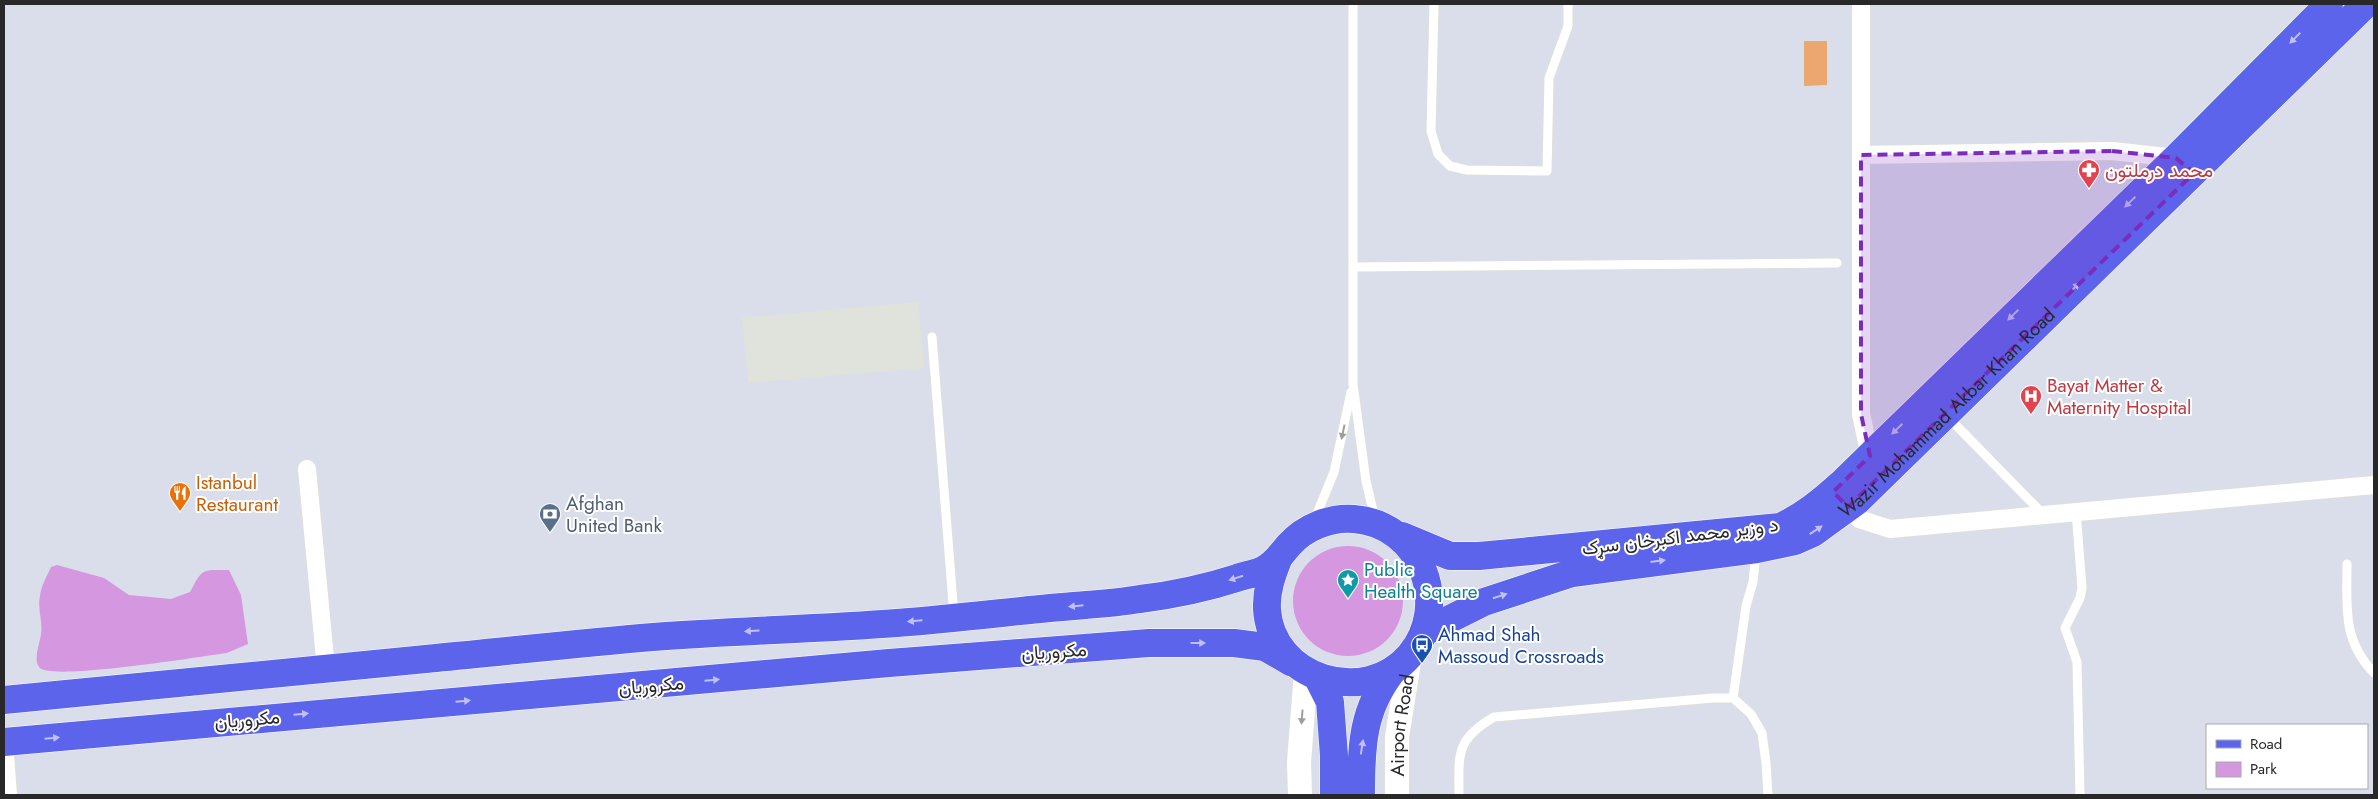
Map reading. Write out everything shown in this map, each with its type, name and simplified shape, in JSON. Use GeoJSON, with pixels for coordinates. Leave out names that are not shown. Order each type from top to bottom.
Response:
{"type":"FeatureCollection","features":[{"type":"Feature","properties":{"kind":"main road","name":"د وزیر محمد اکبرخان سړک"},"geometry":{"type":"LineString","coordinates":[[1386,529],[1450,556],[1479,556],[1780,527],[1815,508],[1840,499],[1870,456],[2185,165],[2329,4]]}},
{"type":"Feature","properties":{"kind":"main road","name":"Wazir Mohammad Akbar Khan Road"},"geometry":{"type":"LineString","coordinates":[[1424,632],[1484,602],[1572,573],[1757,549],[1795,541],[1813,533],[1840,499],[1945,414],[2185,165],[2366,4]]}},
{"type":"Feature","properties":{"kind":"main road"},"geometry":{"type":"LineString","coordinates":[[4,700],[654,637],[898,623],[1141,599],[1211,586],[1264,570],[1279,557],[1293,540],[1311,528],[1332,521],[1354,519],[1386,529],[1415,553],[1427,578],[1430,605],[1424,632],[1401,663],[1379,687],[1368,711],[1361,755],[1361,795]]}},
{"type":"Feature","properties":{"kind":"main road"},"geometry":{"type":"LineString","coordinates":[[1279,557],[1268,584],[1267,613],[1276,641],[1306,671],[1330,702],[1334,756],[1334,795]]}},
{"type":"Feature","properties":{"kind":"main road","name":"مکروریان"},"geometry":{"type":"LineString","coordinates":[[4,742],[888,663],[1149,643],[1234,643],[1265,648],[1306,671]]}},
{"type":"Feature","properties":{"kind":"main road"},"geometry":{"type":"LineString","coordinates":[[1306,671],[1344,683],[1369,680],[1401,663]]}},
{"type":"Feature","properties":{"kind":"main road","name":"Airport Road"},"geometry":{"type":"LineString","coordinates":[[1397,795],[1397,737],[1401,663]]}},
{"type":"Feature","properties":{"kind":"main road"},"geometry":{"type":"LineString","coordinates":[[1300,795],[1299,762],[1306,671]]}},
{"type":"Feature","properties":{"kind":"street"},"geometry":{"type":"LineString","coordinates":[[1861,4],[1862,414],[1870,456]]}},
{"type":"Feature","properties":{"kind":"street"},"geometry":{"type":"LineString","coordinates":[[1861,155],[2112,151],[2185,165]]}},
{"type":"Feature","properties":{"kind":"street"},"geometry":{"type":"LineString","coordinates":[[307,469],[326,669]]}},
{"type":"Feature","properties":{"kind":"street"},"geometry":{"type":"LineString","coordinates":[[1840,499],[1859,519],[1890,529],[2374,485]]}},
{"type":"Feature","properties":{"kind":"street"},"geometry":{"type":"LineString","coordinates":[[4,742],[8,795]]}},
{"type":"Feature","properties":{"kind":"lane"},"geometry":{"type":"LineString","coordinates":[[1353,4],[1353,384],[1366,481],[1386,529]]}},
{"type":"Feature","properties":{"kind":"lane"},"geometry":{"type":"LineString","coordinates":[[1434,4],[1431,131],[1438,154],[1450,166],[1467,170],[1547,171],[1549,78],[1568,26],[1568,4]]}},
{"type":"Feature","properties":{"kind":"lane"},"geometry":{"type":"LineString","coordinates":[[1354,267],[1837,263]]}},
{"type":"Feature","properties":{"kind":"lane"},"geometry":{"type":"LineString","coordinates":[[932,337],[954,618]]}},
{"type":"Feature","properties":{"kind":"lane"},"geometry":{"type":"LineString","coordinates":[[1311,528],[1334,472],[1353,384]]}},
{"type":"Feature","properties":{"kind":"lane"},"geometry":{"type":"LineString","coordinates":[[1945,414],[2043,514]]}},
{"type":"Feature","properties":{"kind":"lane"},"geometry":{"type":"LineString","coordinates":[[2076,511],[2082,588],[2080,598],[2065,628],[2077,662],[2080,795]]}},
{"type":"Feature","properties":{"kind":"lane"},"geometry":{"type":"LineString","coordinates":[[1733,698],[1746,606],[1753,582],[1757,549]]}},
{"type":"Feature","properties":{"kind":"lane"},"geometry":{"type":"LineString","coordinates":[[2347,564],[2347,624],[2356,652],[2374,673]]}},
{"type":"Feature","properties":{"kind":"lane"},"geometry":{"type":"LineString","coordinates":[[1459,795],[1459,760],[1464,742],[1475,728],[1494,717],[1713,698],[1733,698],[1751,714],[1762,733],[1768,795]]}},
{"type":"Feature","properties":{"kind":"highlighted area"},"geometry":{"type":"Polygon","coordinates":[[[2112,151],[2176,158],[2194,173],[1848,507],[1833,492],[1870,456],[1861,414],[1861,155],[2112,151]]]}},
{"type":"Feature","properties":{"kind":"shaded area"},"geometry":{"type":"Polygon","coordinates":[[[1804,41],[1827,41],[1827,85],[1804,86],[1804,41]]]}},
{"type":"Feature","properties":{"kind":"shaded area"},"geometry":{"type":"Polygon","coordinates":[[[918,302],[924,368],[748,383],[742,318],[918,302]]]}},
{"type":"Feature","properties":{"kind":"green space"},"geometry":{"type":"Polygon","coordinates":[[[1348,546],[1369,550],[1387,562],[1399,580],[1403,601],[1399,622],[1387,640],[1369,652],[1348,656],[1327,652],[1309,640],[1297,622],[1293,601],[1297,580],[1309,562],[1327,550],[1348,546]]]}},
{"type":"Feature","properties":{"kind":"green space"},"geometry":{"type":"Polygon","coordinates":[[[57,565],[104,578],[129,595],[171,599],[190,592],[204,572],[229,570],[241,595],[248,644],[227,653],[127,667],[69,672],[49,671],[39,667],[37,655],[41,629],[39,601],[44,581],[51,567],[57,565]]]}},
{"type":"Feature","properties":{"kind":"place","name":"محمد درملتون"},"geometry":{"type":"Point","coordinates":[2089,189]}},
{"type":"Feature","properties":{"kind":"place","name":"Bayat Matter & Maternity Hospital"},"geometry":{"type":"Point","coordinates":[2031,415]}},
{"type":"Feature","properties":{"kind":"place","name":"Istanbul Restaurant"},"geometry":{"type":"Point","coordinates":[180,512]}},
{"type":"Feature","properties":{"kind":"place","name":"Afghan United Bank"},"geometry":{"type":"Point","coordinates":[550,533]}},
{"type":"Feature","properties":{"kind":"place","name":"Public Health Square"},"geometry":{"type":"Point","coordinates":[1348,599]}},
{"type":"Feature","properties":{"kind":"place","name":"Ahmad Shah Massoud Crossroads"},"geometry":{"type":"Point","coordinates":[1422,664]}}]}
